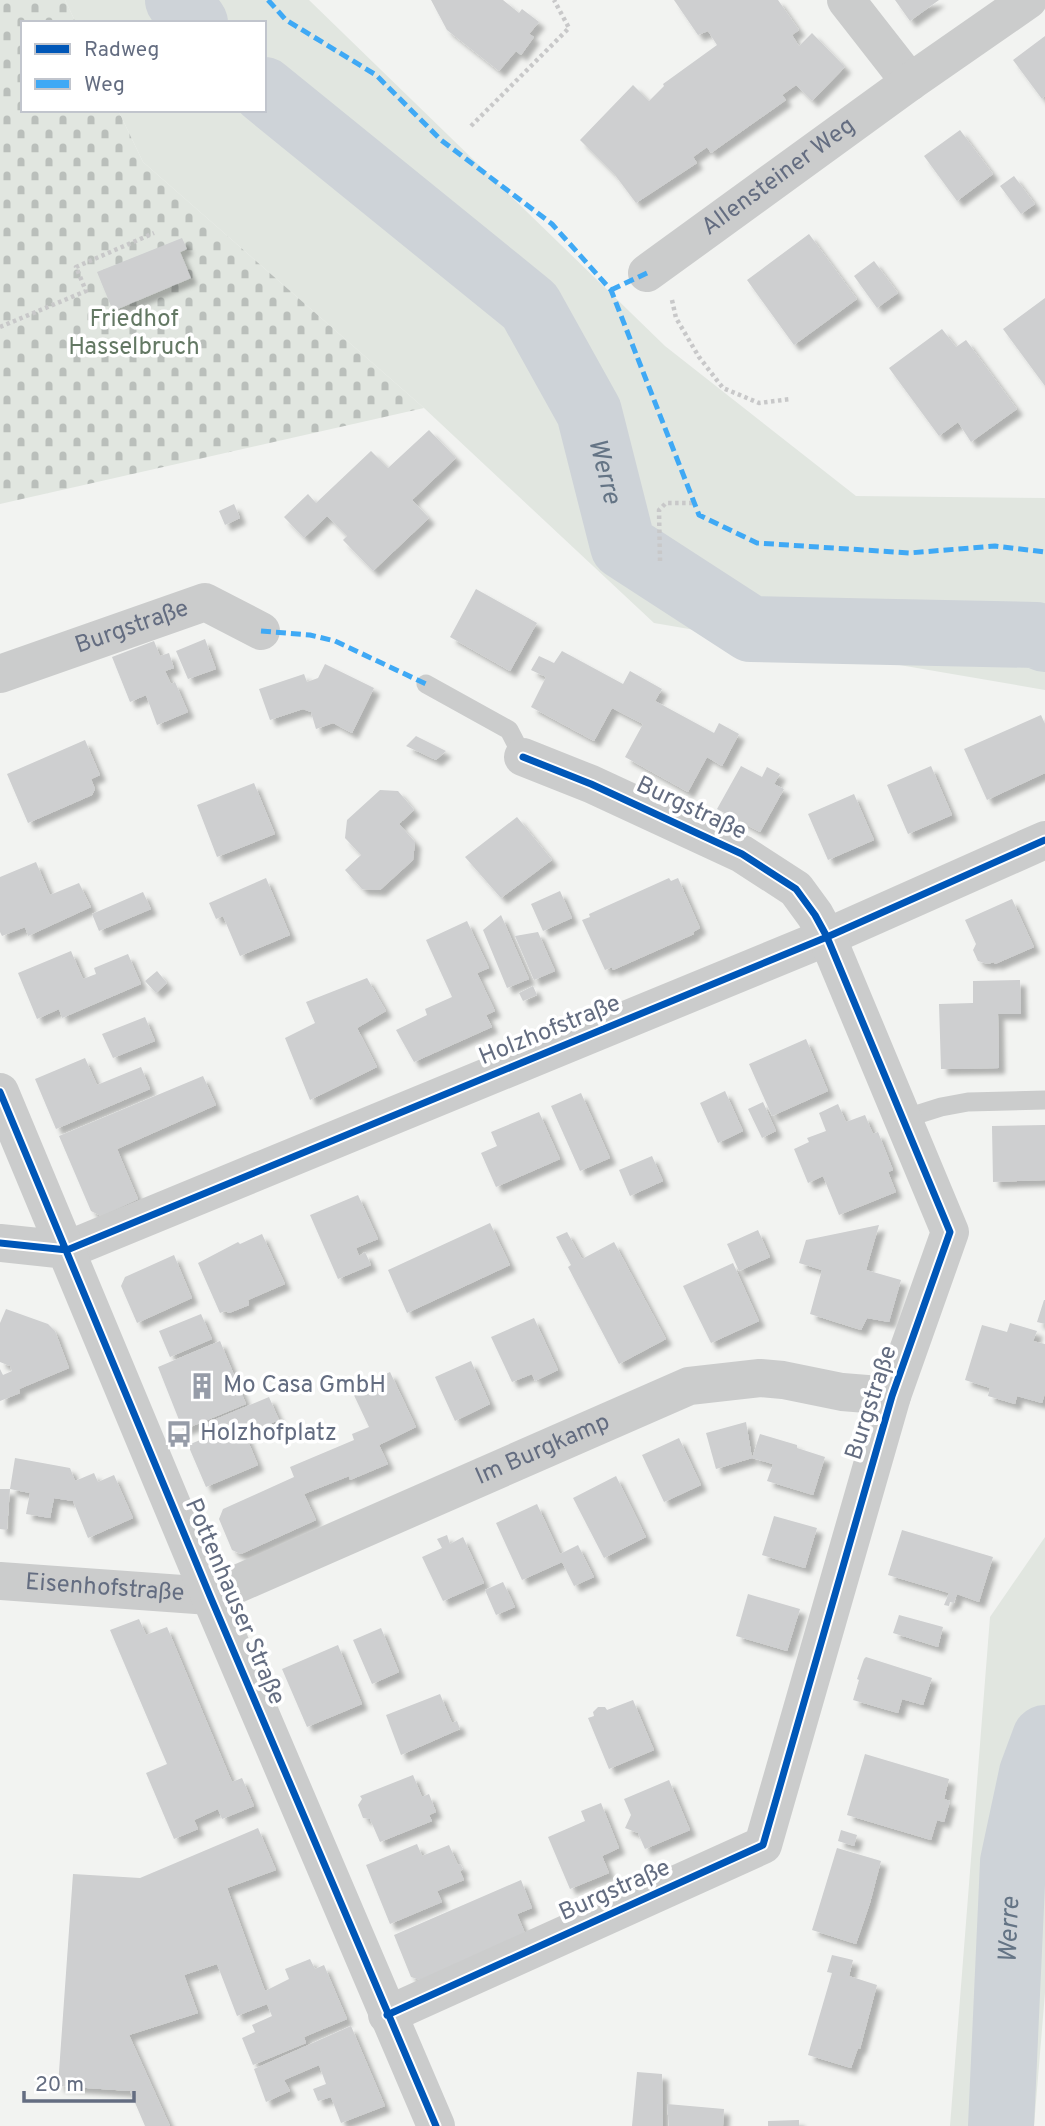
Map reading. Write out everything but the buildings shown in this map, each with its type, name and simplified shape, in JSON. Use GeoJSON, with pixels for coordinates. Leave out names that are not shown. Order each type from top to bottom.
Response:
{"type":"FeatureCollection","features":[{"type":"Feature","properties":{"kind":"street"},"geometry":{"type":"LineString","coordinates":[[846,0],[910,82]]}},
{"type":"Feature","properties":{"kind":"street","name":"Allensteiner Weg"},"geometry":{"type":"LineString","coordinates":[[654,268],[1028,0]]}},
{"type":"Feature","properties":{"kind":"street","name":"Burgstraße"},"geometry":{"type":"LineString","coordinates":[[0,674],[205,602],[261,631]]}},
{"type":"Feature","properties":{"kind":"street","name":"Burgstraße"},"geometry":{"type":"LineString","coordinates":[[387,2015],[763,1845],[891,1396],[950,1232],[827,937],[796,889],[742,854],[591,784],[523,757]]}},
{"type":"Feature","properties":{"kind":"street","name":"Holzhofstraße"},"geometry":{"type":"LineString","coordinates":[[66,1250],[827,937],[1045,840]]}},
{"type":"Feature","properties":{"kind":"street","name":"Pottenhauser Straße"},"geometry":{"type":"LineString","coordinates":[[0,1092],[210,1596],[436,2126]]}},
{"type":"Feature","properties":{"kind":"street"},"geometry":{"type":"LineString","coordinates":[[0,1243],[66,1250]]}},
{"type":"Feature","properties":{"kind":"street","name":"Im Burgkamp"},"geometry":{"type":"LineString","coordinates":[[210,1596],[689,1386],[760,1378],[842,1392],[891,1396]]}},
{"type":"Feature","properties":{"kind":"street","name":"Eisenhofstraße"},"geometry":{"type":"LineString","coordinates":[[0,1581],[210,1596]]}},
{"type":"Feature","properties":{"kind":"lane"},"geometry":{"type":"LineString","coordinates":[[426,684],[509,730],[523,757]]}},
{"type":"Feature","properties":{"kind":"lane"},"geometry":{"type":"LineString","coordinates":[[903,1119],[968,1102],[1045,1100]]}},
{"type":"Feature","properties":{"kind":"path"},"geometry":{"type":"LineString","coordinates":[[471,126],[569,29],[554,0]]}},
{"type":"Feature","properties":{"kind":"path"},"geometry":{"type":"LineString","coordinates":[[0,327],[86,291],[76,267],[154,233]]}},
{"type":"Feature","properties":{"kind":"path"},"geometry":{"type":"LineString","coordinates":[[654,268],[699,358],[723,388],[759,402],[791,399]]}},
{"type":"Feature","properties":{"kind":"path"},"geometry":{"type":"LineString","coordinates":[[660,561],[659,510],[666,503],[694,502]]}},
{"type":"Feature","properties":{"kind":"green space","name":"Friedhof Hasselbruch"},"geometry":{"type":"Polygon","coordinates":[[[0,0],[65,0],[75,21],[21,21],[21,112],[119,112],[143,162],[424,408],[0,504],[0,0]]]}},
{"type":"Feature","properties":{"kind":"green space"},"geometry":{"type":"Polygon","coordinates":[[[65,0],[309,0],[665,346],[856,496],[1045,498],[1045,690],[654,623],[424,408],[143,162],[119,112],[266,112],[266,21],[75,21],[65,0]]]}},
{"type":"Feature","properties":{"kind":"green space"},"geometry":{"type":"Polygon","coordinates":[[[1045,1537],[1045,1993],[1034,2126],[950,2126],[990,1617],[1045,1537]]]}},
{"type":"Feature","properties":{"kind":"waterway","name":"Werre"},"geometry":{"type":"LineString","coordinates":[[178,0],[194,21]]}},
{"type":"Feature","properties":{"kind":"waterway","name":"Werre"},"geometry":{"type":"LineString","coordinates":[[266,92],[530,306],[589,412],[623,546],[751,629],[1036,635],[1045,639]]}},
{"type":"Feature","properties":{"kind":"waterway","name":"Werre"},"geometry":{"type":"LineString","coordinates":[[1001,2126],[1013,1862],[1032,1773],[1045,1738]]}},
{"type":"Feature","properties":{"kind":"waterway"},"geometry":{"type":"LineString","coordinates":[[1032,1773],[1045,1781]]}},
{"type":"Feature","properties":{"kind":"marked path"},"geometry":{"type":"LineString","coordinates":[[268,0],[286,20],[376,75],[441,140],[552,224],[611,290],[699,515],[757,543],[909,553],[995,546],[1045,552]]}},
{"type":"Feature","properties":{"kind":"marked path"},"geometry":{"type":"LineString","coordinates":[[611,290],[647,273]]}},
{"type":"Feature","properties":{"kind":"marked path"},"geometry":{"type":"LineString","coordinates":[[261,631],[310,635],[335,641],[426,684]]}},
{"type":"Feature","properties":{"kind":"cycle path"},"geometry":{"type":"LineString","coordinates":[[387,2015],[763,1845],[892,1396],[950,1232],[827,937],[796,889],[742,854],[591,784],[523,757]]}},
{"type":"Feature","properties":{"kind":"cycle path"},"geometry":{"type":"LineString","coordinates":[[0,1243],[67,1250],[827,937],[1045,840]]}},
{"type":"Feature","properties":{"kind":"cycle path"},"geometry":{"type":"LineString","coordinates":[[0,1092],[210,1596],[436,2126]]}},
{"type":"Feature","properties":{"kind":"place","name":"Mo Casa GmbH"},"geometry":{"type":"Point","coordinates":[202,1386]}},
{"type":"Feature","properties":{"kind":"place","name":"Holzhofplatz"},"geometry":{"type":"Point","coordinates":[179,1434]}}]}
